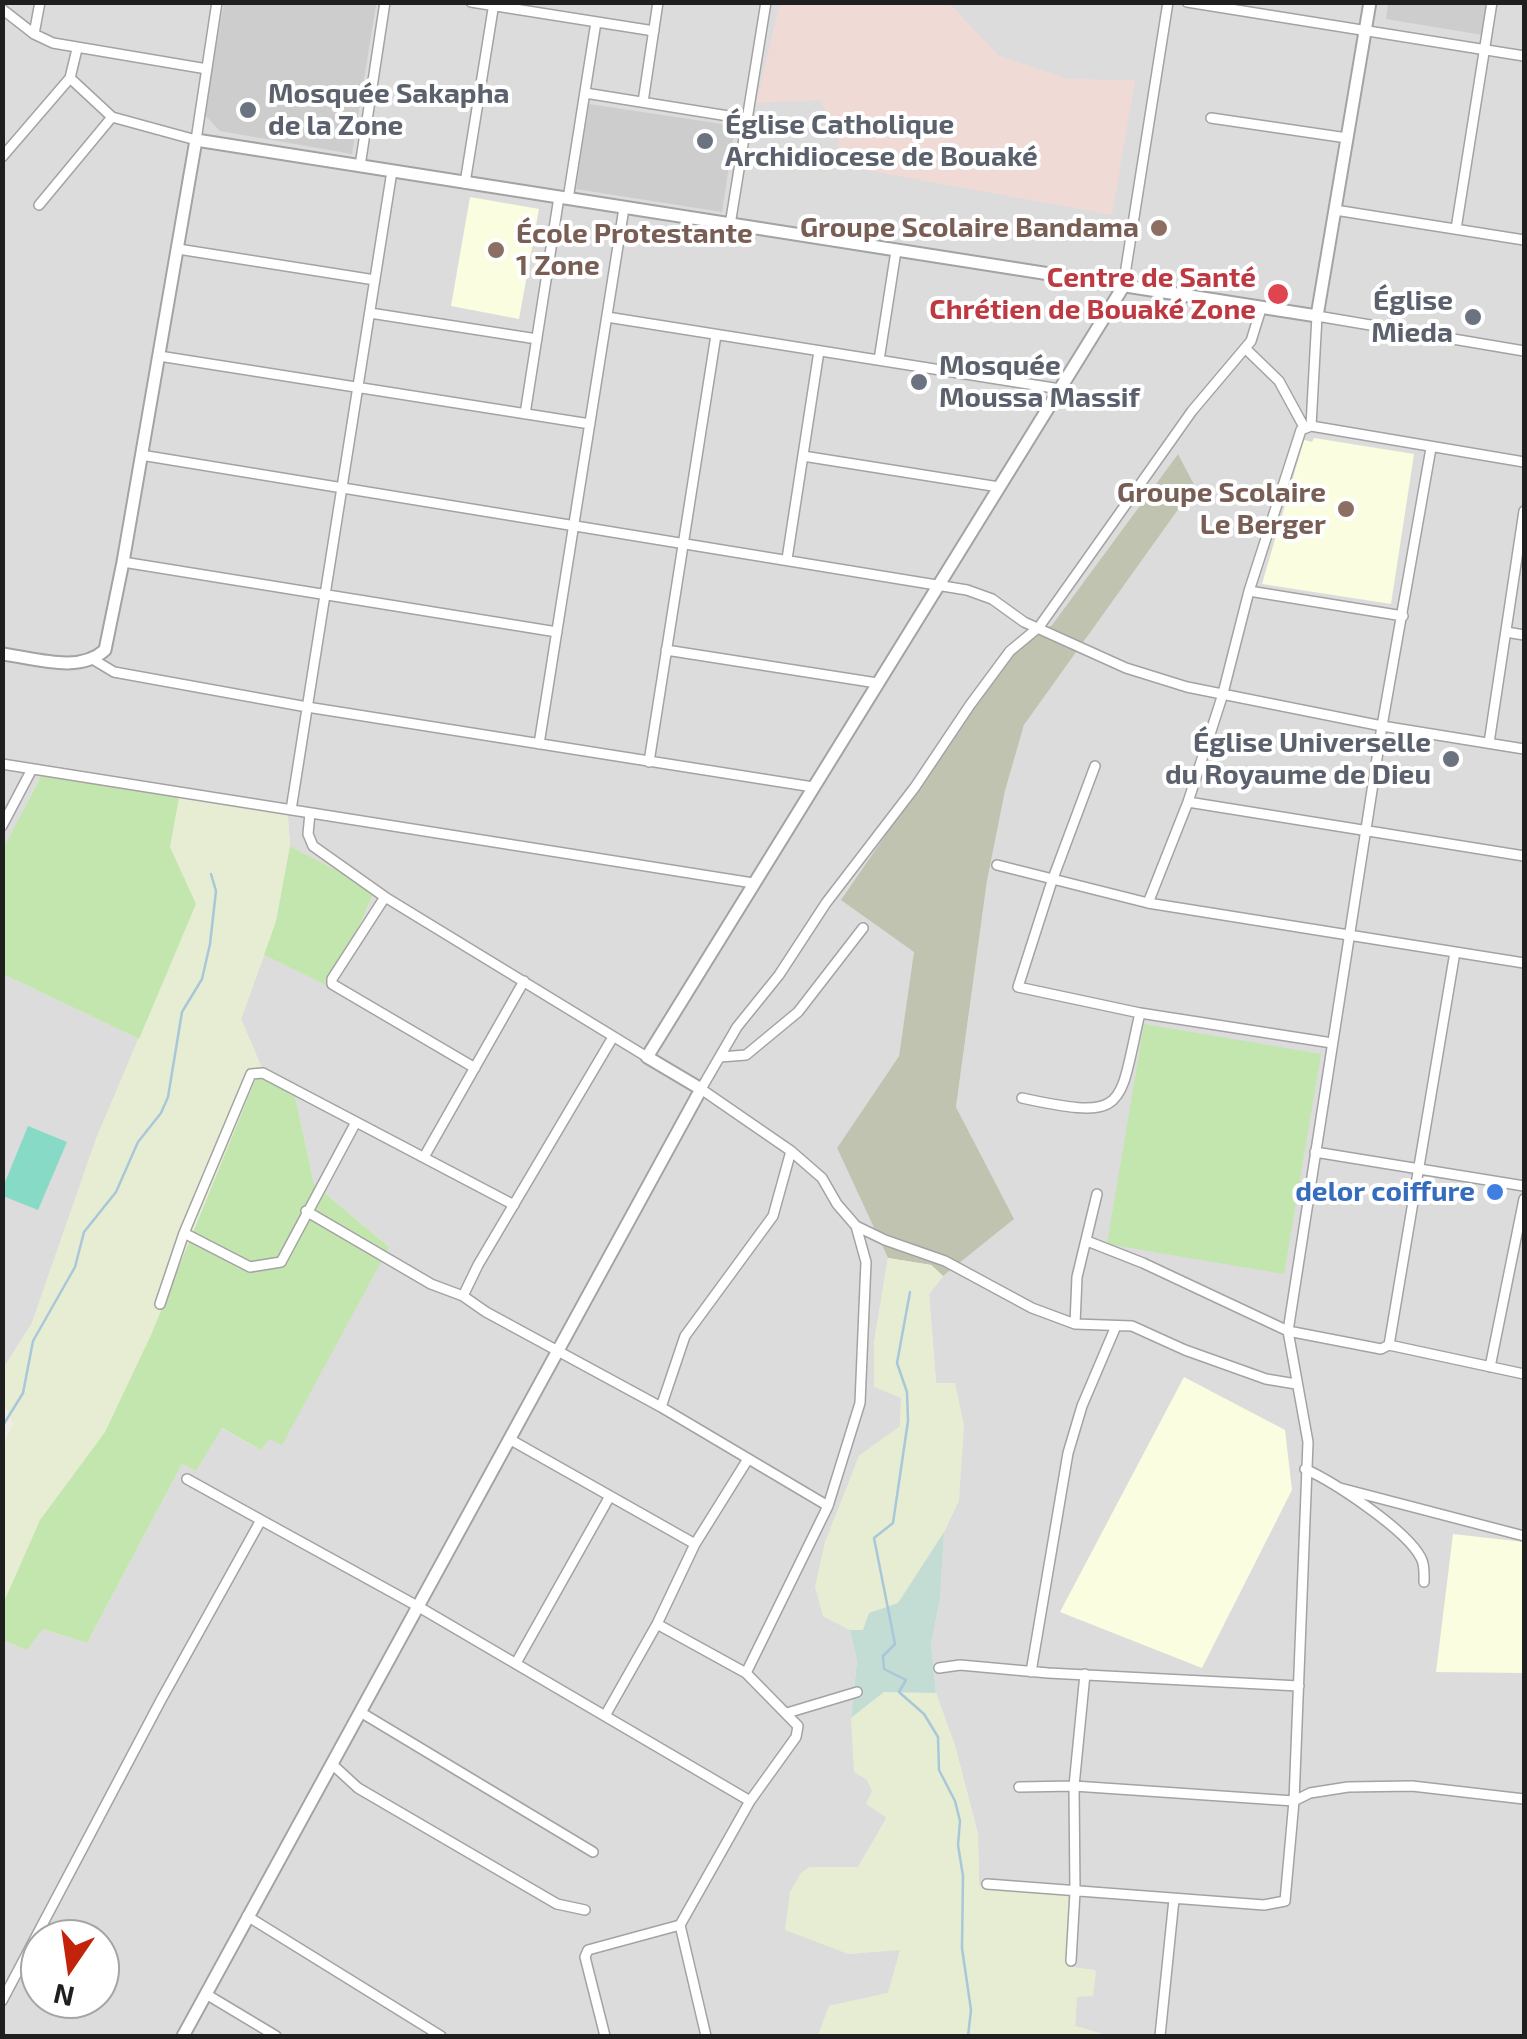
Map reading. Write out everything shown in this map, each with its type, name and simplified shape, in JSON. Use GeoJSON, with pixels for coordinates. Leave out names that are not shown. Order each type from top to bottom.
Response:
{"type":"FeatureCollection","features":[{"type":"Feature","properties":{"kind":"street"},"geometry":{"type":"LineString","coordinates":[[34,34],[40,2]]}},
{"type":"Feature","properties":{"kind":"street"},"geometry":{"type":"LineString","coordinates":[[2,654],[79,664],[94,660],[105,650],[124,562],[217,2]]}},
{"type":"Feature","properties":{"kind":"street"},"geometry":{"type":"LineString","coordinates":[[360,166],[385,2]]}},
{"type":"Feature","properties":{"kind":"street"},"geometry":{"type":"LineString","coordinates":[[471,2],[654,31]]}},
{"type":"Feature","properties":{"kind":"street"},"geometry":{"type":"LineString","coordinates":[[643,102],[658,2]]}},
{"type":"Feature","properties":{"kind":"street"},"geometry":{"type":"LineString","coordinates":[[730,225],[766,2]]}},
{"type":"Feature","properties":{"kind":"street"},"geometry":{"type":"LineString","coordinates":[[646,1056],[1123,287],[1168,2]]}},
{"type":"Feature","properties":{"kind":"street"},"geometry":{"type":"LineString","coordinates":[[1187,2],[1524,56]]}},
{"type":"Feature","properties":{"kind":"street"},"geometry":{"type":"LineString","coordinates":[[1148,903],[1188,802],[1222,697],[1249,591],[1297,436],[1308,427],[1317,316],[1370,2]]}},
{"type":"Feature","properties":{"kind":"street"},"geometry":{"type":"LineString","coordinates":[[1456,229],[1492,2]]}},
{"type":"Feature","properties":{"kind":"street"},"geometry":{"type":"LineString","coordinates":[[465,183],[493,4]]}},
{"type":"Feature","properties":{"kind":"street"},"geometry":{"type":"LineString","coordinates":[[2,9],[52,43],[207,69]]}},
{"type":"Feature","properties":{"kind":"street"},"geometry":{"type":"LineString","coordinates":[[525,414],[596,22]]}},
{"type":"Feature","properties":{"kind":"street"},"geometry":{"type":"LineString","coordinates":[[2,157],[70,78],[78,49]]}},
{"type":"Feature","properties":{"kind":"street"},"geometry":{"type":"LineString","coordinates":[[70,78],[112,118],[196,140],[1524,350]]}},
{"type":"Feature","properties":{"kind":"street"},"geometry":{"type":"LineString","coordinates":[[584,93],[747,118]]}},
{"type":"Feature","properties":{"kind":"street"},"geometry":{"type":"LineString","coordinates":[[39,205],[112,118]]}},
{"type":"Feature","properties":{"kind":"street"},"geometry":{"type":"LineString","coordinates":[[1211,118],[1347,138]]}},
{"type":"Feature","properties":{"kind":"street"},"geometry":{"type":"LineString","coordinates":[[291,810],[392,171]]}},
{"type":"Feature","properties":{"kind":"street"},"geometry":{"type":"LineString","coordinates":[[539,744],[624,208]]}},
{"type":"Feature","properties":{"kind":"street"},"geometry":{"type":"LineString","coordinates":[[1334,210],[1524,240]]}},
{"type":"Feature","properties":{"kind":"street"},"geometry":{"type":"LineString","coordinates":[[178,249],[375,280]]}},
{"type":"Feature","properties":{"kind":"street"},"geometry":{"type":"LineString","coordinates":[[879,360],[896,251]]}},
{"type":"Feature","properties":{"kind":"street"},"geometry":{"type":"LineString","coordinates":[[184,2036],[737,1026],[779,975],[1010,651],[1039,627],[1192,411],[1246,349],[1256,332],[1261,309]]}},
{"type":"Feature","properties":{"kind":"street"},"geometry":{"type":"LineString","coordinates":[[370,313],[536,339]]}},
{"type":"Feature","properties":{"kind":"street"},"geometry":{"type":"LineString","coordinates":[[607,317],[1060,389]]}},
{"type":"Feature","properties":{"kind":"street"},"geometry":{"type":"LineString","coordinates":[[648,762],[716,334]]}},
{"type":"Feature","properties":{"kind":"street"},"geometry":{"type":"LineString","coordinates":[[1246,349],[1278,381],[1308,427],[1524,462]]}},
{"type":"Feature","properties":{"kind":"street"},"geometry":{"type":"LineString","coordinates":[[787,559],[820,351]]}},
{"type":"Feature","properties":{"kind":"street"},"geometry":{"type":"LineString","coordinates":[[159,356],[590,424]]}},
{"type":"Feature","properties":{"kind":"street"},"geometry":{"type":"LineString","coordinates":[[987,1884],[1264,1905],[1285,1901],[1294,1801],[1308,1442],[1288,1331],[1382,726],[1431,448]]}},
{"type":"Feature","properties":{"kind":"street"},"geometry":{"type":"LineString","coordinates":[[141,455],[980,594],[1024,622],[1126,668],[1222,697],[1524,749]]}},
{"type":"Feature","properties":{"kind":"street"},"geometry":{"type":"LineString","coordinates":[[803,456],[999,487]]}},
{"type":"Feature","properties":{"kind":"street"},"geometry":{"type":"LineString","coordinates":[[1489,744],[1524,511]]}},
{"type":"Feature","properties":{"kind":"street"},"geometry":{"type":"LineString","coordinates":[[124,562],[557,632]]}},
{"type":"Feature","properties":{"kind":"street"},"geometry":{"type":"LineString","coordinates":[[1249,591],[1403,616]]}},
{"type":"Feature","properties":{"kind":"street"},"geometry":{"type":"LineString","coordinates":[[1506,632],[1524,634]]}},
{"type":"Feature","properties":{"kind":"street"},"geometry":{"type":"LineString","coordinates":[[666,650],[878,683]]}},
{"type":"Feature","properties":{"kind":"street"},"geometry":{"type":"LineString","coordinates":[[94,660],[114,672],[307,707],[813,787]]}},
{"type":"Feature","properties":{"kind":"street"},"geometry":{"type":"LineString","coordinates":[[2,755],[19,767]]}},
{"type":"Feature","properties":{"kind":"street"},"geometry":{"type":"LineString","coordinates":[[2,764],[753,884]]}},
{"type":"Feature","properties":{"kind":"street"},"geometry":{"type":"LineString","coordinates":[[1095,766],[1018,987],[1140,1013],[1332,1043]]}},
{"type":"Feature","properties":{"kind":"street"},"geometry":{"type":"LineString","coordinates":[[2,826],[32,769]]}},
{"type":"Feature","properties":{"kind":"street"},"geometry":{"type":"LineString","coordinates":[[1188,802],[1524,856]]}},
{"type":"Feature","properties":{"kind":"street"},"geometry":{"type":"LineString","coordinates":[[310,814],[308,834],[312,846],[385,897],[745,1116],[822,1178],[856,1226],[903,1248],[944,1261],[1032,1308],[1075,1324],[1141,1329],[1185,1350],[1266,1379],[1296,1384]]}},
{"type":"Feature","properties":{"kind":"street"},"geometry":{"type":"LineString","coordinates":[[997,866],[1148,903],[1524,963]]}},
{"type":"Feature","properties":{"kind":"street"},"geometry":{"type":"LineString","coordinates":[[385,897],[332,978],[332,984],[475,1068]]}},
{"type":"Feature","properties":{"kind":"street"},"geometry":{"type":"LineString","coordinates":[[720,1057],[746,1055],[798,1012],[863,928]]}},
{"type":"Feature","properties":{"kind":"street"},"geometry":{"type":"LineString","coordinates":[[1389,1346],[1455,952]]}},
{"type":"Feature","properties":{"kind":"street"},"geometry":{"type":"LineString","coordinates":[[424,1157],[524,981]]}},
{"type":"Feature","properties":{"kind":"street"},"geometry":{"type":"LineString","coordinates":[[1022,1098],[1101,1109],[1112,1104],[1122,1092],[1140,1013]]}},
{"type":"Feature","properties":{"kind":"street"},"geometry":{"type":"LineString","coordinates":[[464,1296],[613,1036]]}},
{"type":"Feature","properties":{"kind":"street"},"geometry":{"type":"LineString","coordinates":[[160,1304],[184,1233],[251,1074],[262,1073],[514,1205]]}},
{"type":"Feature","properties":{"kind":"street"},"geometry":{"type":"LineString","coordinates":[[184,1233],[250,1267],[281,1262],[356,1122]]}},
{"type":"Feature","properties":{"kind":"street"},"geometry":{"type":"LineString","coordinates":[[661,1406],[685,1336],[772,1216],[792,1151]]}},
{"type":"Feature","properties":{"kind":"street"},"geometry":{"type":"LineString","coordinates":[[1315,1152],[1524,1186]]}},
{"type":"Feature","properties":{"kind":"street"},"geometry":{"type":"LineString","coordinates":[[1075,1324],[1078,1277],[1097,1194]]}},
{"type":"Feature","properties":{"kind":"street"},"geometry":{"type":"LineString","coordinates":[[1490,1367],[1524,1199]]}},
{"type":"Feature","properties":{"kind":"street"},"geometry":{"type":"LineString","coordinates":[[306,1211],[431,1284],[464,1296],[486,1312],[661,1406],[828,1506]]}},
{"type":"Feature","properties":{"kind":"street"},"geometry":{"type":"LineString","coordinates":[[746,1673],[828,1506],[860,1403],[866,1262],[856,1226]]}},
{"type":"Feature","properties":{"kind":"street"},"geometry":{"type":"LineString","coordinates":[[1087,1241],[1288,1331],[1381,1350],[1389,1346],[1524,1374]]}},
{"type":"Feature","properties":{"kind":"street"},"geometry":{"type":"LineString","coordinates":[[1030,1672],[1068,1453],[1082,1406],[1116,1326]]}},
{"type":"Feature","properties":{"kind":"street"},"geometry":{"type":"LineString","coordinates":[[512,1440],[694,1544]]}},
{"type":"Feature","properties":{"kind":"street"},"geometry":{"type":"LineString","coordinates":[[606,1714],[657,1624],[694,1544],[748,1459]]}},
{"type":"Feature","properties":{"kind":"street"},"geometry":{"type":"LineString","coordinates":[[1305,1468],[1340,1488],[1406,1539],[1420,1557],[1424,1582]]}},
{"type":"Feature","properties":{"kind":"street"},"geometry":{"type":"LineString","coordinates":[[187,1479],[419,1607],[750,1801]]}},
{"type":"Feature","properties":{"kind":"street"},"geometry":{"type":"LineString","coordinates":[[1340,1488],[1524,1536]]}},
{"type":"Feature","properties":{"kind":"street"},"geometry":{"type":"LineString","coordinates":[[516,1663],[610,1496]]}},
{"type":"Feature","properties":{"kind":"street"},"geometry":{"type":"LineString","coordinates":[[2,2001],[261,1520]]}},
{"type":"Feature","properties":{"kind":"street"},"geometry":{"type":"LineString","coordinates":[[657,1624],[746,1673],[798,1726],[796,1737],[750,1801],[680,1925],[706,2036]]}},
{"type":"Feature","properties":{"kind":"street"},"geometry":{"type":"LineString","coordinates":[[939,1668],[960,1665],[1299,1686]]}},
{"type":"Feature","properties":{"kind":"street"},"geometry":{"type":"LineString","coordinates":[[1071,1961],[1074,1786],[1085,1674]]}},
{"type":"Feature","properties":{"kind":"street"},"geometry":{"type":"LineString","coordinates":[[787,1713],[857,1692]]}},
{"type":"Feature","properties":{"kind":"street"},"geometry":{"type":"LineString","coordinates":[[362,1714],[593,1852]]}},
{"type":"Feature","properties":{"kind":"street"},"geometry":{"type":"LineString","coordinates":[[333,1765],[358,1788],[556,1904],[585,1910]]}},
{"type":"Feature","properties":{"kind":"street"},"geometry":{"type":"LineString","coordinates":[[1019,1787],[1074,1786],[1294,1801],[1310,1793],[1348,1787],[1412,1786],[1524,1799]]}},
{"type":"Feature","properties":{"kind":"street"},"geometry":{"type":"LineString","coordinates":[[1160,2036],[1174,1899]]}},
{"type":"Feature","properties":{"kind":"street"},"geometry":{"type":"LineString","coordinates":[[247,1916],[442,2036]]}},
{"type":"Feature","properties":{"kind":"street"},"geometry":{"type":"LineString","coordinates":[[605,2036],[585,1957],[588,1950],[680,1925]]}},
{"type":"Feature","properties":{"kind":"street"},"geometry":{"type":"LineString","coordinates":[[206,1994],[276,2036]]}},
{"type":"Feature","properties":{"kind":"shaded area"},"geometry":{"type":"Polygon","coordinates":[[[929,2],[952,6],[999,56],[1068,79],[1135,80],[1112,215],[843,166],[837,135],[820,100],[756,103],[780,3],[929,2]]]}},
{"type":"Feature","properties":{"kind":"shaded area"},"geometry":{"type":"Polygon","coordinates":[[[3,3],[1524,3],[1524,2036],[1109,2036],[1075,2026],[1077,1996],[1095,1970],[1068,1967],[1073,1895],[979,1886],[978,1834],[955,1746],[936,1693],[931,1644],[940,1599],[944,1532],[959,1500],[936,1383],[929,1294],[943,1276],[1013,1219],[956,1107],[987,881],[1005,791],[1024,725],[1195,486],[1178,454],[1052,625],[1012,651],[915,951],[899,1056],[837,1148],[888,1258],[874,1343],[902,1398],[900,1427],[859,1456],[823,1616],[850,1630],[857,1661],[851,1718],[867,1780],[887,1817],[858,1867],[809,1867],[848,1954],[901,1949],[888,1993],[829,2006],[818,2036],[3,2036],[3,1640],[27,1650],[43,1629],[87,1643],[182,1464],[196,1471],[221,1428],[261,1450],[389,1247],[314,1184],[292,1082],[261,1066],[241,1019],[264,955],[333,988],[375,890],[290,846],[287,804],[42,764],[39,779],[3,851],[3,3]]]}},
{"type":"Feature","properties":{"kind":"shaded area"},"geometry":{"type":"Polygon","coordinates":[[[224,3],[376,5],[352,154],[220,131],[204,114],[224,3]]]}},
{"type":"Feature","properties":{"kind":"shaded area"},"geometry":{"type":"Polygon","coordinates":[[[1388,3],[1488,3],[1483,35],[1386,19],[1388,3]]]}},
{"type":"Feature","properties":{"kind":"shaded area"},"geometry":{"type":"Polygon","coordinates":[[[589,104],[735,126],[722,212],[576,189],[589,104]]]}},
{"type":"Feature","properties":{"kind":"shaded area","name":"École Protestante 1 Zone"},"geometry":{"type":"Polygon","coordinates":[[[470,197],[539,209],[519,319],[451,306],[470,197]]]}},
{"type":"Feature","properties":{"kind":"shaded area","name":"Groupe Scolaire Le Berger"},"geometry":{"type":"Polygon","coordinates":[[[1314,438],[1414,454],[1391,604],[1262,584],[1304,440],[1312,442],[1314,438]]]}},
{"type":"Feature","properties":{"kind":"shaded area"},"geometry":{"type":"Polygon","coordinates":[[[1178,454],[1195,486],[1024,725],[1005,791],[987,881],[956,1107],[1014,1219],[943,1276],[931,1265],[888,1258],[837,1148],[899,1056],[914,952],[841,900],[1012,651],[1052,625],[1178,454]]]}},
{"type":"Feature","properties":{"kind":"shaded area"},"geometry":{"type":"Polygon","coordinates":[[[181,787],[287,804],[290,846],[276,921],[241,1019],[261,1066],[151,1335],[105,1432],[40,1520],[3,1604],[3,1446],[13,1424],[3,1401],[3,1369],[32,1323],[96,1139],[195,904],[170,847],[181,787]]]}},
{"type":"Feature","properties":{"kind":"shaded area"},"geometry":{"type":"Polygon","coordinates":[[[3,974],[139,1039],[96,1139],[32,1323],[3,1369],[3,974]]]}},
{"type":"Feature","properties":{"kind":"shaded area"},"geometry":{"type":"Polygon","coordinates":[[[888,1258],[931,1265],[943,1276],[929,1294],[936,1383],[955,1383],[964,1425],[959,1500],[944,1532],[898,1603],[870,1613],[863,1630],[850,1630],[823,1616],[815,1587],[825,1542],[859,1456],[900,1426],[901,1398],[874,1387],[874,1343],[888,1258]]]}},
{"type":"Feature","properties":{"kind":"shaded area"},"geometry":{"type":"Polygon","coordinates":[[[1184,1377],[1285,1430],[1292,1490],[1202,1668],[1060,1612],[1184,1377]]]}},
{"type":"Feature","properties":{"kind":"shaded area"},"geometry":{"type":"Polygon","coordinates":[[[944,1532],[940,1599],[931,1644],[936,1693],[884,1692],[851,1718],[857,1661],[850,1630],[863,1630],[869,1613],[898,1603],[944,1532]]]}},
{"type":"Feature","properties":{"kind":"shaded area"},"geometry":{"type":"Polygon","coordinates":[[[1453,1534],[1524,1542],[1524,1673],[1436,1672],[1453,1534]]]}},
{"type":"Feature","properties":{"kind":"shaded area"},"geometry":{"type":"Polygon","coordinates":[[[884,1692],[936,1693],[955,1746],[978,1834],[979,1885],[1073,1895],[1068,1966],[1096,1971],[1093,1996],[1077,1997],[1075,2026],[1109,2036],[818,2036],[829,2006],[888,1993],[900,1950],[848,1954],[785,1930],[790,1892],[801,1873],[809,1867],[858,1867],[887,1818],[866,1804],[872,1791],[867,1780],[854,1772],[851,1718],[884,1692]]]}},
{"type":"Feature","properties":{"kind":"green space"},"geometry":{"type":"Polygon","coordinates":[[[41,764],[181,787],[170,847],[196,904],[139,1039],[3,974],[2,851],[39,780],[41,764]]]}},
{"type":"Feature","properties":{"kind":"green space"},"geometry":{"type":"Polygon","coordinates":[[[290,846],[375,890],[332,988],[264,955],[276,921],[290,846]]]}},
{"type":"Feature","properties":{"kind":"green space"},"geometry":{"type":"Polygon","coordinates":[[[1144,1024],[1321,1054],[1284,1274],[1107,1244],[1144,1024]]]}},
{"type":"Feature","properties":{"kind":"green space"},"geometry":{"type":"Polygon","coordinates":[[[261,1066],[292,1082],[314,1184],[389,1247],[282,1445],[269,1439],[261,1450],[222,1428],[196,1471],[182,1464],[87,1643],[43,1629],[27,1650],[3,1640],[3,1604],[40,1520],[105,1432],[151,1335],[261,1066]]]}},
{"type":"Feature","properties":{"kind":"green space"},"geometry":{"type":"Polygon","coordinates":[[[28,1126],[67,1142],[38,1210],[3,1196],[3,1187],[28,1126]]]}},
{"type":"Feature","properties":{"kind":"waterway"},"geometry":{"type":"LineString","coordinates":[[2,1427],[23,1393],[33,1341],[75,1267],[84,1232],[116,1192],[138,1142],[161,1113],[168,1097],[182,1012],[202,979],[210,944],[216,891],[211,874]]}},
{"type":"Feature","properties":{"kind":"waterway"},"geometry":{"type":"LineString","coordinates":[[910,1292],[897,1363],[907,1392],[908,1421],[893,1523],[874,1538],[895,1644],[883,1656],[884,1669],[906,1680],[899,1692],[924,1714],[938,1737],[939,1770],[960,1821],[962,1948],[971,2010],[968,2036]]}},
{"type":"Feature","properties":{"kind":"place","name":"Mosquée Sakapha de la Zone"},"geometry":{"type":"Point","coordinates":[248,110]}},
{"type":"Feature","properties":{"kind":"place","name":"Église Catholique Archidiocese de Bouaké"},"geometry":{"type":"Point","coordinates":[705,141]}},
{"type":"Feature","properties":{"kind":"place","name":"Groupe Scolaire Bandama"},"geometry":{"type":"Point","coordinates":[1159,228]}},
{"type":"Feature","properties":{"kind":"place","name":"École Protestante 1 Zone"},"geometry":{"type":"Point","coordinates":[496,250]}},
{"type":"Feature","properties":{"kind":"place","name":"Centre de Santé Chrétien de Bouaké Zone"},"geometry":{"type":"Point","coordinates":[1278,294]}},
{"type":"Feature","properties":{"kind":"place","name":"Église Mieda"},"geometry":{"type":"Point","coordinates":[1473,317]}},
{"type":"Feature","properties":{"kind":"place","name":"Mosquée Moussa Massif"},"geometry":{"type":"Point","coordinates":[919,382]}},
{"type":"Feature","properties":{"kind":"place","name":"Groupe Scolaire Le Berger"},"geometry":{"type":"Point","coordinates":[1346,509]}},
{"type":"Feature","properties":{"kind":"place","name":"Église Universelle du Royaume de Dieu"},"geometry":{"type":"Point","coordinates":[1451,759]}},
{"type":"Feature","properties":{"kind":"place","name":"delor coiffure"},"geometry":{"type":"Point","coordinates":[1495,1192]}}]}
